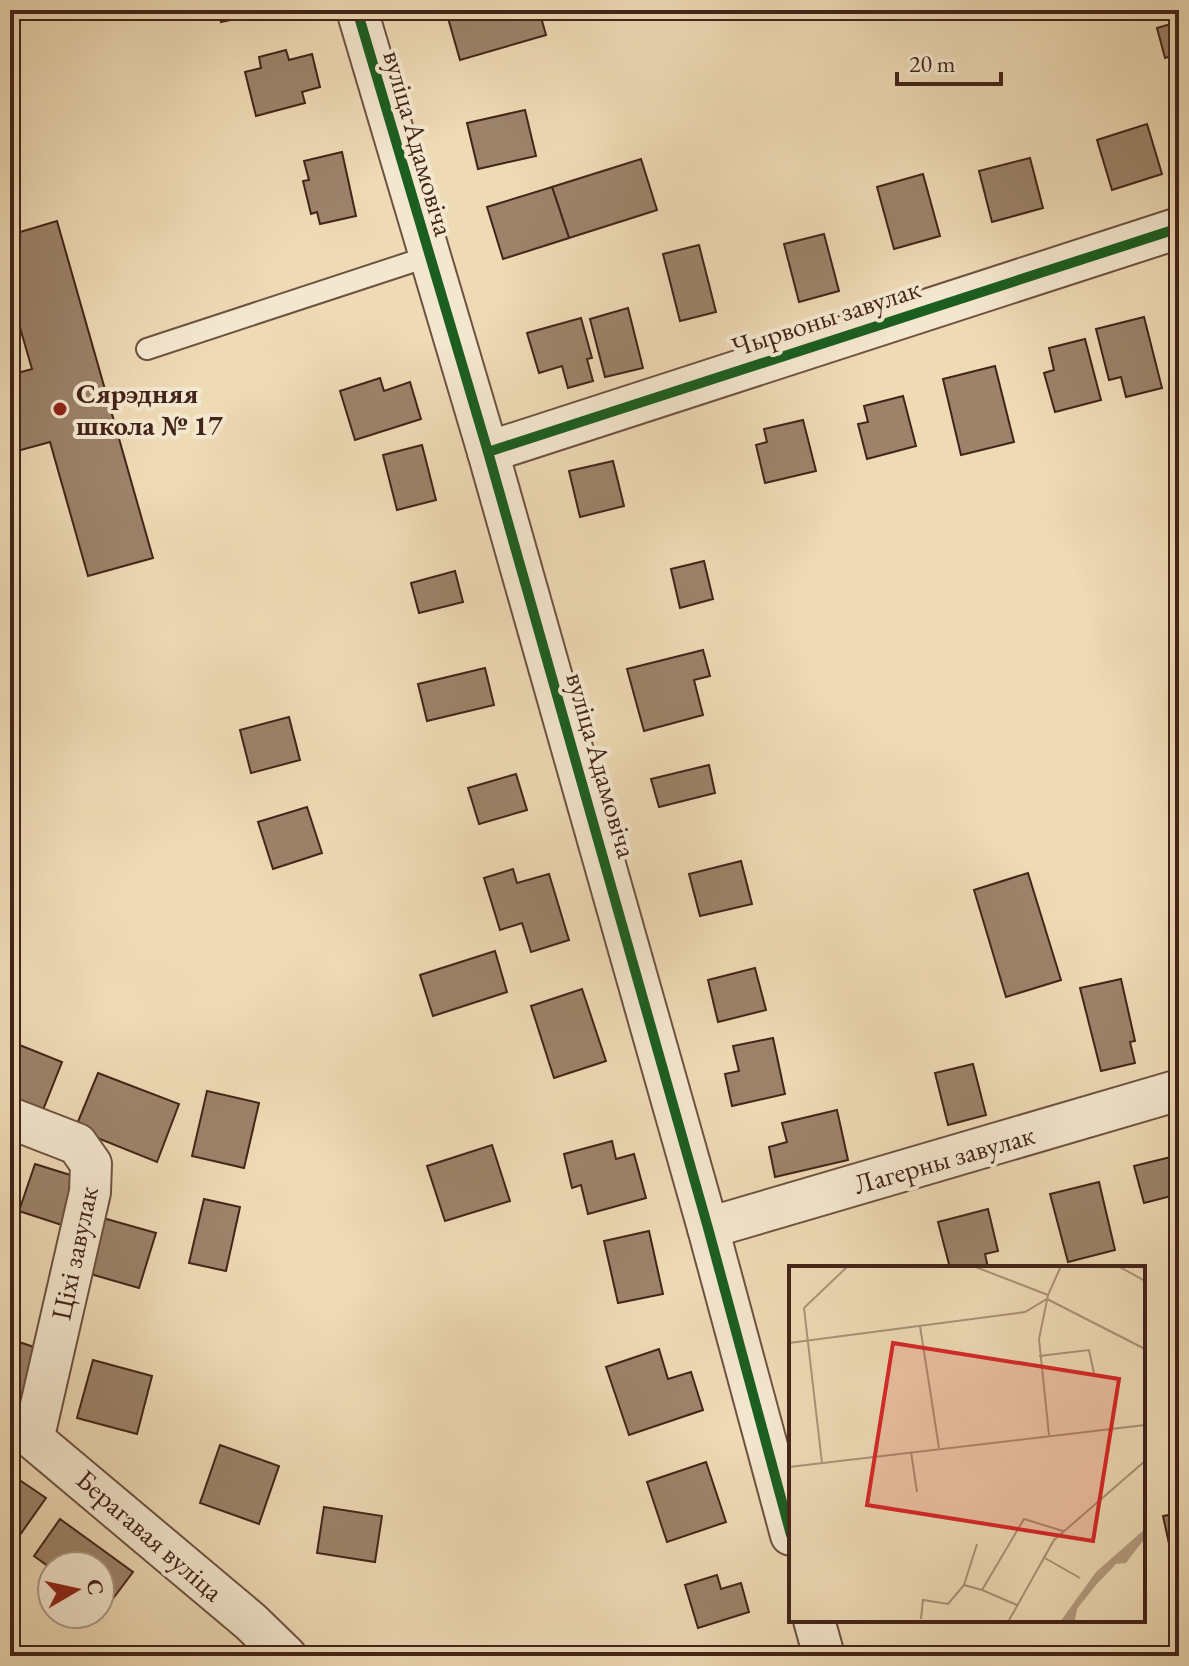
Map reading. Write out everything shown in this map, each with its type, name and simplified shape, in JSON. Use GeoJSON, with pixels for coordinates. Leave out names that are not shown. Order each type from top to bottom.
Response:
{"type":"FeatureCollection","features":[{"type":"Feature","properties":{"kind":"street","name":"вуліца Адамовіча"},"geometry":{"type":"LineString","coordinates":[[357,10],[427,257],[488,452],[708,1228],[789,1528]]}},
{"type":"Feature","properties":{"kind":"street","name":"Чырвоны завулак"},"geometry":{"type":"LineString","coordinates":[[488,452],[1179,228]]}},
{"type":"Feature","properties":{"kind":"street","name":"Лагерны завулак"},"geometry":{"type":"LineString","coordinates":[[708,1228],[1179,1090]]}},
{"type":"Feature","properties":{"kind":"street","name":"Ціхі завулак"},"geometry":{"type":"LineString","coordinates":[[10,1118],[77,1144],[91,1164],[90,1192],[22,1428]]}},
{"type":"Feature","properties":{"kind":"street","name":"Берагавая вуліца"},"geometry":{"type":"LineString","coordinates":[[22,1428],[251,1622],[286,1656]]}},
{"type":"Feature","properties":{"kind":"street"},"geometry":{"type":"LineString","coordinates":[[815,1622],[824,1656]]}},
{"type":"Feature","properties":{"kind":"lane"},"geometry":{"type":"LineString","coordinates":[[147,349],[427,257]]}},
{"type":"Feature","properties":{"kind":"building"},"geometry":{"type":"Polygon","coordinates":[[[218,10],[268,10],[268,12],[221,22],[218,10]]]}},
{"type":"Feature","properties":{"kind":"building"},"geometry":{"type":"Polygon","coordinates":[[[539,10],[546,35],[460,60],[446,11],[539,10]]]}},
{"type":"Feature","properties":{"kind":"building"},"geometry":{"type":"Polygon","coordinates":[[[1167,10],[1179,10],[1179,54],[1165,58],[1157,28],[1171,24],[1167,10]]]}},
{"type":"Feature","properties":{"kind":"building"},"geometry":{"type":"Polygon","coordinates":[[[286,50],[289,60],[312,54],[320,87],[302,92],[305,103],[256,116],[245,72],[261,68],[259,57],[286,50]]]}},
{"type":"Feature","properties":{"kind":"building"},"geometry":{"type":"Polygon","coordinates":[[[525,110],[536,156],[478,169],[467,123],[525,110]]]}},
{"type":"Feature","properties":{"kind":"building"},"geometry":{"type":"Polygon","coordinates":[[[1147,124],[1162,174],[1112,190],[1097,140],[1147,124]]]}},
{"type":"Feature","properties":{"kind":"building"},"geometry":{"type":"Polygon","coordinates":[[[342,152],[356,216],[320,224],[317,212],[311,214],[303,181],[309,180],[304,161],[342,152]]]}},
{"type":"Feature","properties":{"kind":"building"},"geometry":{"type":"Polygon","coordinates":[[[1030,158],[1043,208],[992,222],[979,171],[1030,158]]]}},
{"type":"Feature","properties":{"kind":"building"},"geometry":{"type":"Polygon","coordinates":[[[641,159],[657,210],[569,238],[552,187],[641,159]]]}},
{"type":"Feature","properties":{"kind":"building"},"geometry":{"type":"Polygon","coordinates":[[[923,174],[940,236],[894,249],[877,187],[923,174]]]}},
{"type":"Feature","properties":{"kind":"building"},"geometry":{"type":"Polygon","coordinates":[[[552,187],[569,238],[503,259],[487,207],[552,187]]]}},
{"type":"Feature","properties":{"kind":"building","name":"Сярэдняя школа № 17"},"geometry":{"type":"Polygon","coordinates":[[[57,221],[153,558],[88,576],[50,442],[10,453],[10,375],[32,369],[10,293],[10,235],[57,221]]]}},
{"type":"Feature","properties":{"kind":"building"},"geometry":{"type":"Polygon","coordinates":[[[824,234],[839,291],[799,302],[784,244],[824,234]]]}},
{"type":"Feature","properties":{"kind":"building"},"geometry":{"type":"Polygon","coordinates":[[[699,245],[716,312],[680,321],[663,254],[699,245]]]}},
{"type":"Feature","properties":{"kind":"building"},"geometry":{"type":"Polygon","coordinates":[[[628,308],[643,368],[605,377],[590,319],[628,308]]]}},
{"type":"Feature","properties":{"kind":"building"},"geometry":{"type":"Polygon","coordinates":[[[1144,317],[1162,388],[1126,397],[1121,377],[1109,380],[1096,329],[1144,317]]]}},
{"type":"Feature","properties":{"kind":"building"},"geometry":{"type":"Polygon","coordinates":[[[581,318],[592,358],[587,359],[593,381],[568,388],[562,366],[539,373],[527,333],[581,318]]]}},
{"type":"Feature","properties":{"kind":"building"},"geometry":{"type":"Polygon","coordinates":[[[1085,339],[1101,400],[1055,412],[1044,373],[1054,370],[1049,348],[1085,339]]]}},
{"type":"Feature","properties":{"kind":"building"},"geometry":{"type":"Polygon","coordinates":[[[995,366],[1014,442],[961,455],[943,379],[995,366]]]}},
{"type":"Feature","properties":{"kind":"building"},"geometry":{"type":"Polygon","coordinates":[[[380,378],[384,391],[410,382],[421,419],[355,440],[340,391],[380,378]]]}},
{"type":"Feature","properties":{"kind":"building"},"geometry":{"type":"Polygon","coordinates":[[[903,396],[916,446],[867,459],[858,424],[868,422],[864,406],[903,396]]]}},
{"type":"Feature","properties":{"kind":"building"},"geometry":{"type":"Polygon","coordinates":[[[803,420],[816,471],[765,483],[756,445],[767,442],[764,429],[803,420]]]}},
{"type":"Feature","properties":{"kind":"building"},"geometry":{"type":"Polygon","coordinates":[[[422,445],[436,500],[397,510],[383,455],[422,445]]]}},
{"type":"Feature","properties":{"kind":"building"},"geometry":{"type":"Polygon","coordinates":[[[613,461],[624,506],[580,517],[569,471],[613,461]]]}},
{"type":"Feature","properties":{"kind":"building"},"geometry":{"type":"Polygon","coordinates":[[[704,561],[713,599],[680,608],[671,569],[704,561]]]}},
{"type":"Feature","properties":{"kind":"building"},"geometry":{"type":"Polygon","coordinates":[[[455,571],[463,602],[419,613],[411,583],[455,571]]]}},
{"type":"Feature","properties":{"kind":"building"},"geometry":{"type":"Polygon","coordinates":[[[703,650],[710,676],[694,680],[703,715],[644,731],[627,669],[703,650]]]}},
{"type":"Feature","properties":{"kind":"building"},"geometry":{"type":"Polygon","coordinates":[[[485,668],[494,705],[427,721],[418,684],[485,668]]]}},
{"type":"Feature","properties":{"kind":"building"},"geometry":{"type":"Polygon","coordinates":[[[289,717],[300,760],[251,773],[240,730],[289,717]]]}},
{"type":"Feature","properties":{"kind":"building"},"geometry":{"type":"Polygon","coordinates":[[[709,765],[715,793],[659,807],[651,779],[709,765]]]}},
{"type":"Feature","properties":{"kind":"building"},"geometry":{"type":"Polygon","coordinates":[[[516,774],[527,810],[479,824],[468,788],[516,774]]]}},
{"type":"Feature","properties":{"kind":"building"},"geometry":{"type":"Polygon","coordinates":[[[307,807],[322,853],[273,869],[258,822],[307,807]]]}},
{"type":"Feature","properties":{"kind":"building"},"geometry":{"type":"Polygon","coordinates":[[[741,861],[752,904],[700,916],[689,874],[741,861]]]}},
{"type":"Feature","properties":{"kind":"building"},"geometry":{"type":"Polygon","coordinates":[[[513,869],[517,883],[549,874],[569,940],[531,952],[522,923],[500,930],[484,878],[513,869]]]}},
{"type":"Feature","properties":{"kind":"building"},"geometry":{"type":"Polygon","coordinates":[[[1028,873],[1061,980],[1006,997],[974,890],[1028,873]]]}},
{"type":"Feature","properties":{"kind":"building"},"geometry":{"type":"Polygon","coordinates":[[[495,951],[507,992],[433,1016],[420,975],[495,951]]]}},
{"type":"Feature","properties":{"kind":"building"},"geometry":{"type":"Polygon","coordinates":[[[755,968],[766,1010],[718,1022],[708,980],[755,968]]]}},
{"type":"Feature","properties":{"kind":"building"},"geometry":{"type":"Polygon","coordinates":[[[1121,979],[1135,1041],[1130,1042],[1135,1063],[1101,1071],[1080,988],[1121,979]]]}},
{"type":"Feature","properties":{"kind":"building"},"geometry":{"type":"Polygon","coordinates":[[[582,989],[606,1061],[554,1078],[531,1006],[582,989]]]}},
{"type":"Feature","properties":{"kind":"building"},"geometry":{"type":"Polygon","coordinates":[[[773,1038],[785,1094],[732,1106],[725,1074],[739,1071],[733,1046],[773,1038]]]}},
{"type":"Feature","properties":{"kind":"building"},"geometry":{"type":"Polygon","coordinates":[[[12,1042],[62,1062],[43,1110],[10,1097],[12,1042]]]}},
{"type":"Feature","properties":{"kind":"building"},"geometry":{"type":"Polygon","coordinates":[[[973,1064],[986,1115],[948,1125],[935,1073],[973,1064]]]}},
{"type":"Feature","properties":{"kind":"building"},"geometry":{"type":"Polygon","coordinates":[[[98,1073],[179,1104],[157,1162],[75,1129],[98,1073]]]}},
{"type":"Feature","properties":{"kind":"building"},"geometry":{"type":"Polygon","coordinates":[[[207,1091],[259,1103],[244,1168],[192,1156],[207,1091]]]}},
{"type":"Feature","properties":{"kind":"building"},"geometry":{"type":"Polygon","coordinates":[[[837,1110],[848,1160],[775,1177],[769,1147],[787,1142],[782,1123],[837,1110]]]}},
{"type":"Feature","properties":{"kind":"building"},"geometry":{"type":"Polygon","coordinates":[[[612,1141],[616,1159],[634,1154],[646,1198],[588,1214],[581,1185],[572,1188],[564,1154],[612,1141]]]}},
{"type":"Feature","properties":{"kind":"building"},"geometry":{"type":"Polygon","coordinates":[[[492,1145],[510,1201],[445,1221],[427,1166],[492,1145]]]}},
{"type":"Feature","properties":{"kind":"building"},"geometry":{"type":"Polygon","coordinates":[[[1179,1155],[1179,1194],[1144,1203],[1134,1166],[1179,1155]]]}},
{"type":"Feature","properties":{"kind":"building"},"geometry":{"type":"Polygon","coordinates":[[[35,1164],[83,1179],[68,1227],[19,1211],[35,1164]]]}},
{"type":"Feature","properties":{"kind":"building"},"geometry":{"type":"Polygon","coordinates":[[[1099,1182],[1115,1250],[1068,1262],[1050,1194],[1099,1182]]]}},
{"type":"Feature","properties":{"kind":"building"},"geometry":{"type":"Polygon","coordinates":[[[204,1199],[240,1207],[226,1271],[189,1263],[204,1199]]]}},
{"type":"Feature","properties":{"kind":"building"},"geometry":{"type":"Polygon","coordinates":[[[988,1209],[998,1251],[985,1254],[988,1266],[949,1266],[938,1222],[988,1209]]]}},
{"type":"Feature","properties":{"kind":"building"},"geometry":{"type":"Polygon","coordinates":[[[103,1218],[156,1233],[139,1288],[87,1273],[103,1218]]]}},
{"type":"Feature","properties":{"kind":"building"},"geometry":{"type":"Polygon","coordinates":[[[649,1231],[663,1294],[618,1303],[604,1241],[649,1231]]]}},
{"type":"Feature","properties":{"kind":"building"},"geometry":{"type":"Polygon","coordinates":[[[10,1339],[46,1351],[32,1396],[10,1389],[10,1339]]]}},
{"type":"Feature","properties":{"kind":"building"},"geometry":{"type":"Polygon","coordinates":[[[659,1349],[668,1379],[691,1372],[703,1410],[629,1435],[606,1367],[659,1349]]]}},
{"type":"Feature","properties":{"kind":"building"},"geometry":{"type":"Polygon","coordinates":[[[93,1360],[152,1376],[137,1434],[77,1418],[93,1360]]]}},
{"type":"Feature","properties":{"kind":"building"},"geometry":{"type":"Polygon","coordinates":[[[220,1445],[279,1466],[259,1524],[200,1503],[220,1445]]]}},
{"type":"Feature","properties":{"kind":"building"},"geometry":{"type":"Polygon","coordinates":[[[706,1462],[726,1522],[667,1542],[647,1482],[706,1462]]]}},
{"type":"Feature","properties":{"kind":"building"},"geometry":{"type":"Polygon","coordinates":[[[21,1481],[46,1498],[10,1549],[10,1497],[21,1481]]]}},
{"type":"Feature","properties":{"kind":"building"},"geometry":{"type":"Polygon","coordinates":[[[324,1507],[382,1516],[375,1562],[317,1553],[324,1507]]]}},
{"type":"Feature","properties":{"kind":"building"},"geometry":{"type":"Polygon","coordinates":[[[1179,1513],[1179,1580],[1177,1580],[1163,1516],[1179,1513]]]}},
{"type":"Feature","properties":{"kind":"building"},"geometry":{"type":"Polygon","coordinates":[[[60,1519],[103,1550],[38,1550],[60,1519]]]}},
{"type":"Feature","properties":{"kind":"building"},"geometry":{"type":"Polygon","coordinates":[[[116,1560],[133,1572],[116,1595],[116,1560]]]}},
{"type":"Feature","properties":{"kind":"building"},"geometry":{"type":"Polygon","coordinates":[[[717,1575],[721,1589],[741,1583],[749,1612],[698,1628],[685,1585],[717,1575]]]}},
{"type":"Feature","properties":{"kind":"cycle path"},"geometry":{"type":"LineString","coordinates":[[357,10],[488,452],[708,1228],[789,1528]]}},
{"type":"Feature","properties":{"kind":"cycle path"},"geometry":{"type":"LineString","coordinates":[[488,452],[1179,228]]}},
{"type":"Feature","properties":{"kind":"place","name":"Сярэдняя школа № 17"},"geometry":{"type":"Point","coordinates":[60,409]}}]}
